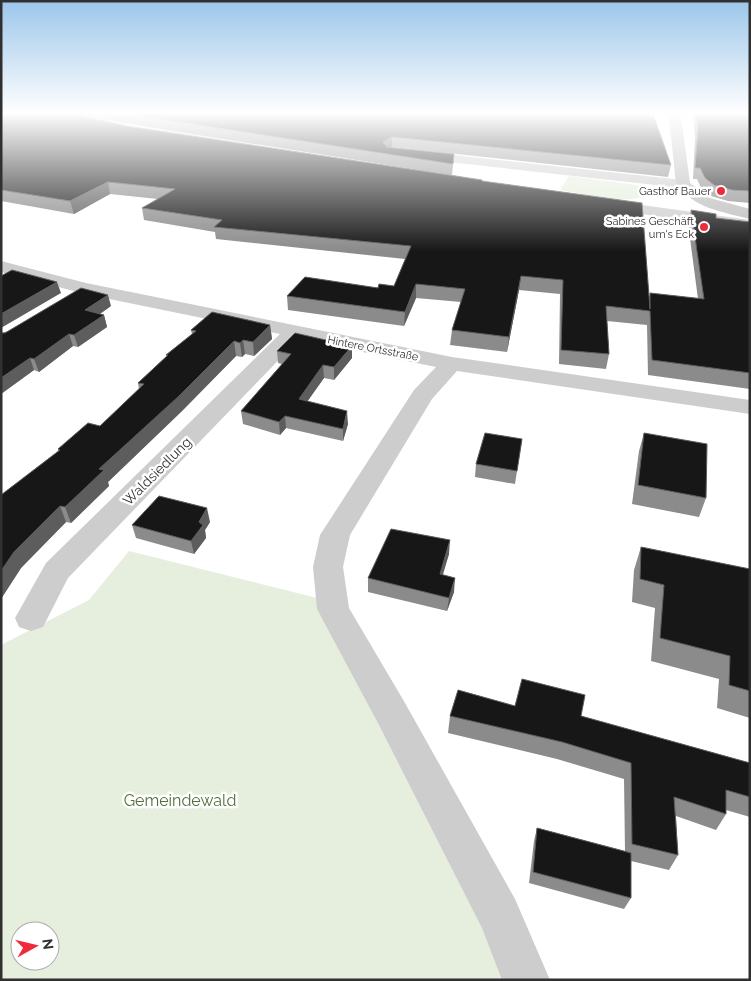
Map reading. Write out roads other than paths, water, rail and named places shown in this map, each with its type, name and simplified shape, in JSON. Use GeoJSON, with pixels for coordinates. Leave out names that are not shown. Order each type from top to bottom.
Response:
{"type":"FeatureCollection","features":[{"type":"Feature","properties":{"kind":"main road"},"geometry":{"type":"LineString","coordinates":[[683,160],[686,188],[702,200],[750,214]]}},
{"type":"Feature","properties":{"kind":"street"},"geometry":{"type":"LineString","coordinates":[[466,160],[686,188]]}},
{"type":"Feature","properties":{"kind":"street"},"geometry":{"type":"LineString","coordinates":[[497,179],[510,164]]}},
{"type":"Feature","properties":{"kind":"street"},"geometry":{"type":"LineString","coordinates":[[681,216],[678,194],[686,188]]}},
{"type":"Feature","properties":{"kind":"street"},"geometry":{"type":"LineString","coordinates":[[593,203],[750,225]]}},
{"type":"Feature","properties":{"kind":"street","name":"Hintere Ortsstraße"},"geometry":{"type":"LineString","coordinates":[[1,266],[85,288],[452,364],[750,406]]}},
{"type":"Feature","properties":{"kind":"street"},"geometry":{"type":"LineString","coordinates":[[60,303],[85,288]]}},
{"type":"Feature","properties":{"kind":"street","name":"Waldsiedlung"},"geometry":{"type":"LineString","coordinates":[[31,618],[58,571],[294,332]]}},
{"type":"Feature","properties":{"kind":"street"},"geometry":{"type":"LineString","coordinates":[[452,364],[422,395],[335,535],[328,567],[332,609],[392,714],[500,915],[526,980]]}},
{"type":"Feature","properties":{"kind":"place","name":"Gasthof Bauer"},"geometry":{"type":"Point","coordinates":[721,191]}},
{"type":"Feature","properties":{"kind":"place","name":"Sabines Geschäft um's Eck"},"geometry":{"type":"Point","coordinates":[704,227]}},
{"type":"Feature","properties":{"kind":"park label","name":"Gemeindewald"},"geometry":{"type":"Point","coordinates":[180,800]}}]}
